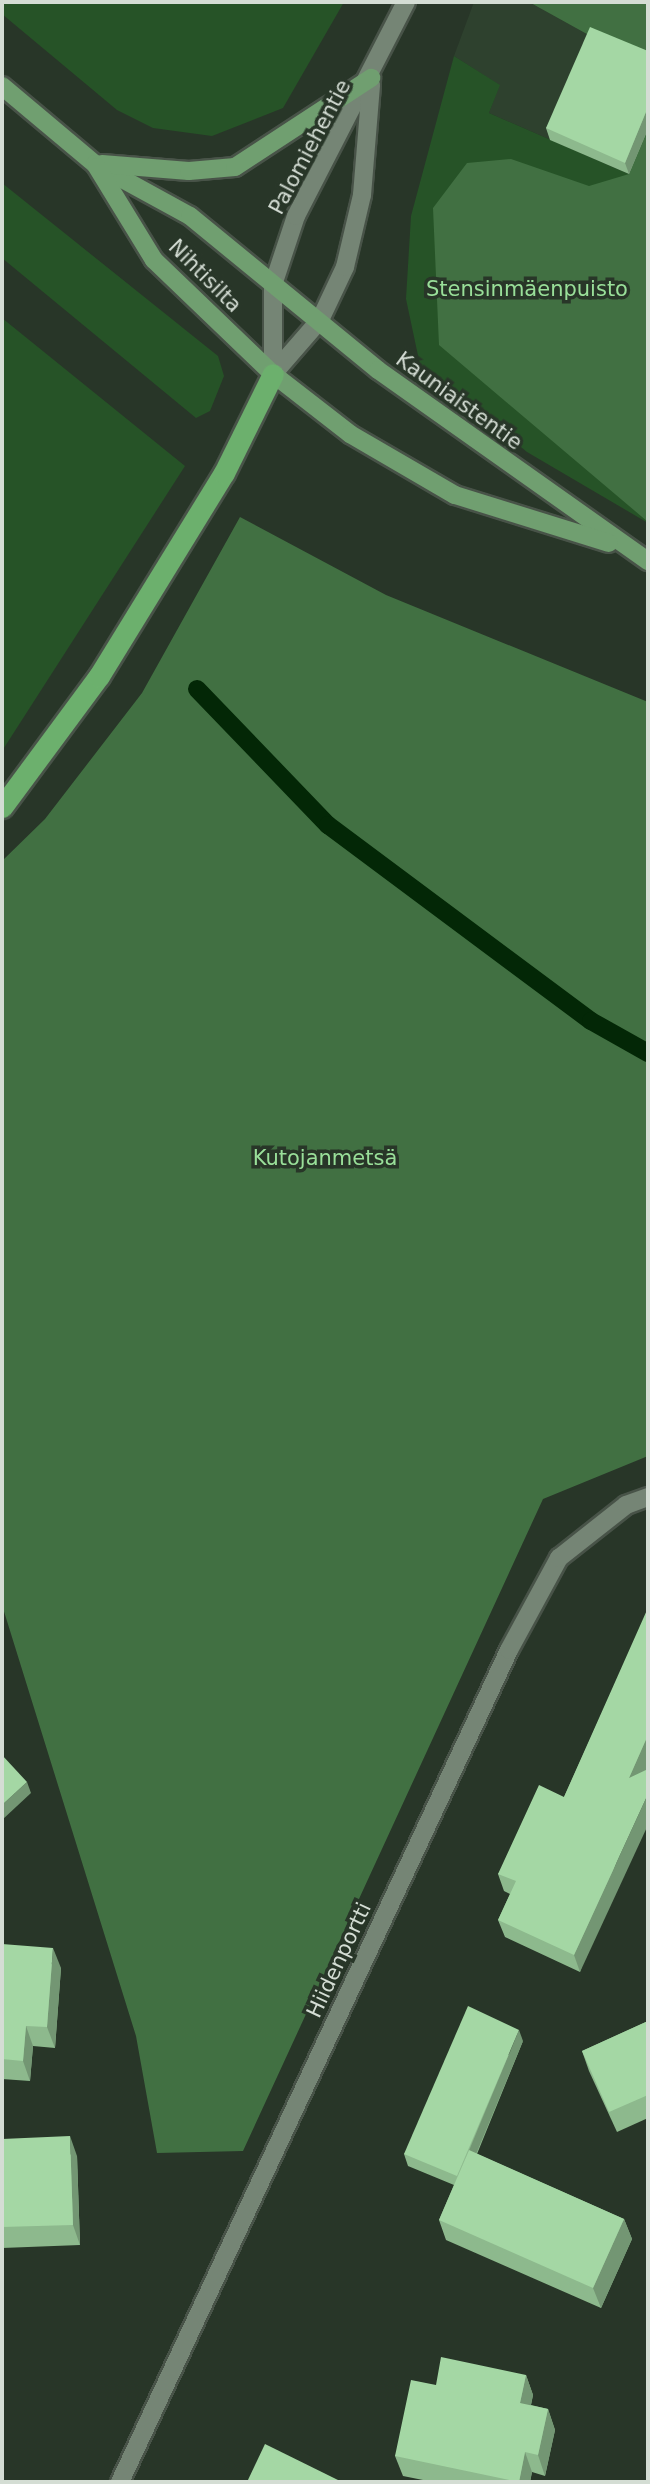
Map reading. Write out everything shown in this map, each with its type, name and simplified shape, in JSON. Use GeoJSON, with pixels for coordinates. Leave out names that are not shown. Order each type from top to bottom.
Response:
{"type":"FeatureCollection","features":[{"type":"Feature","properties":{"kind":"highway"},"geometry":{"type":"LineString","coordinates":[[2,807],[99,676],[224,473],[273,374]]}},
{"type":"Feature","properties":{"kind":"main road"},"geometry":{"type":"LineString","coordinates":[[95,164],[189,171],[235,167],[371,78]]}},
{"type":"Feature","properties":{"kind":"main road","name":"Nihtisilta"},"geometry":{"type":"LineString","coordinates":[[2,86],[95,164],[190,216],[273,285]]}},
{"type":"Feature","properties":{"kind":"main road","name":"Nihtisilta"},"geometry":{"type":"LineString","coordinates":[[95,164],[154,260],[273,374]]}},
{"type":"Feature","properties":{"kind":"main road","name":"Kauniaistentie"},"geometry":{"type":"LineString","coordinates":[[273,285],[320,320],[377,370],[622,548]]}},
{"type":"Feature","properties":{"kind":"main road","name":"Kauniaistentie"},"geometry":{"type":"LineString","coordinates":[[273,374],[350,434],[455,495],[622,548],[648,561]]}},
{"type":"Feature","properties":{"kind":"street","name":"Palomiehentie"},"geometry":{"type":"LineString","coordinates":[[273,374],[273,285],[296,216],[371,78],[406,2]]}},
{"type":"Feature","properties":{"kind":"street","name":"Palomiehentie"},"geometry":{"type":"LineString","coordinates":[[273,374],[320,320],[345,267],[362,195],[371,78]]}},
{"type":"Feature","properties":{"kind":"street","name":"Hiidenportti"},"geometry":{"type":"LineString","coordinates":[[120,2482],[509,1650],[559,1558],[626,1505],[648,1497]]}},
{"type":"Feature","properties":{"kind":"shaded area"},"geometry":{"type":"Polygon","coordinates":[[[474,2],[529,2],[594,38],[629,174],[489,113],[499,85],[454,56],[474,2]]]}},
{"type":"Feature","properties":{"kind":"green space"},"geometry":{"type":"Polygon","coordinates":[[[2,2],[344,2],[283,108],[212,136],[153,128],[117,110],[2,14],[2,2]]]}},
{"type":"Feature","properties":{"kind":"green space"},"geometry":{"type":"Polygon","coordinates":[[[529,2],[648,2],[648,61],[594,38],[529,2]]]}},
{"type":"Feature","properties":{"kind":"green space","name":"Stensinmäenpuisto"},"geometry":{"type":"Polygon","coordinates":[[[454,56],[500,85],[489,113],[629,174],[648,129],[648,523],[527,452],[420,365],[406,299],[411,216],[454,56]]]}},
{"type":"Feature","properties":{"kind":"green space","name":"Stensinmäenpuisto"},"geometry":{"type":"Polygon","coordinates":[[[648,129],[648,522],[439,345],[433,208],[467,163],[511,159],[589,186],[629,174],[648,129]]]}},
{"type":"Feature","properties":{"kind":"green space"},"geometry":{"type":"Polygon","coordinates":[[[2,183],[218,356],[224,376],[210,411],[196,418],[2,258],[2,183]]]}},
{"type":"Feature","properties":{"kind":"green space"},"geometry":{"type":"Polygon","coordinates":[[[2,318],[185,466],[2,751],[2,318]]]}},
{"type":"Feature","properties":{"kind":"green space","name":"Kutojanmetsä"},"geometry":{"type":"Polygon","coordinates":[[[240,517],[386,595],[648,702],[648,1456],[543,1499],[243,2151],[157,2153],[136,2036],[2,1605],[2,861],[45,819],[142,693],[240,517]]]}},
{"type":"Feature","properties":{"kind":"building"},"geometry":{"type":"Polygon","coordinates":[[[590,27],[648,51],[648,107],[625,163],[546,128],[590,27]]]}},
{"type":"Feature","properties":{"kind":"building"},"geometry":{"type":"Polygon","coordinates":[[[647,1610],[648,1735],[629,1778],[648,1769],[648,1794],[574,1955],[498,1920],[516,1881],[498,1874],[539,1785],[564,1797],[647,1610]]]}},
{"type":"Feature","properties":{"kind":"building"},"geometry":{"type":"Polygon","coordinates":[[[2,1755],[27,1782],[2,1805],[2,1755]]]}},
{"type":"Feature","properties":{"kind":"building"},"geometry":{"type":"Polygon","coordinates":[[[2,1944],[53,1948],[47,2027],[26,2026],[23,2061],[2,2059],[2,1944]]]}},
{"type":"Feature","properties":{"kind":"building"},"geometry":{"type":"Polygon","coordinates":[[[468,2006],[519,2030],[457,2176],[404,2154],[468,2006]]]}},
{"type":"Feature","properties":{"kind":"building"},"geometry":{"type":"Polygon","coordinates":[[[648,2021],[648,2095],[609,2112],[582,2051],[648,2021]]]}},
{"type":"Feature","properties":{"kind":"building"},"geometry":{"type":"Polygon","coordinates":[[[70,2136],[73,2225],[2,2227],[2,2139],[70,2136]]]}},
{"type":"Feature","properties":{"kind":"building"},"geometry":{"type":"Polygon","coordinates":[[[469,2150],[624,2219],[593,2288],[439,2220],[469,2150]]]}},
{"type":"Feature","properties":{"kind":"building"},"geometry":{"type":"Polygon","coordinates":[[[441,2357],[526,2375],[520,2403],[548,2409],[538,2455],[525,2452],[519,2482],[395,2456],[411,2380],[436,2385],[441,2357]]]}},
{"type":"Feature","properties":{"kind":"building"},"geometry":{"type":"Polygon","coordinates":[[[265,2444],[340,2481],[340,2482],[247,2482],[265,2444]]]}},
{"type":"Feature","properties":{"kind":"waterway"},"geometry":{"type":"LineString","coordinates":[[197,689],[328,825],[591,1021],[648,1053]]}}]}
